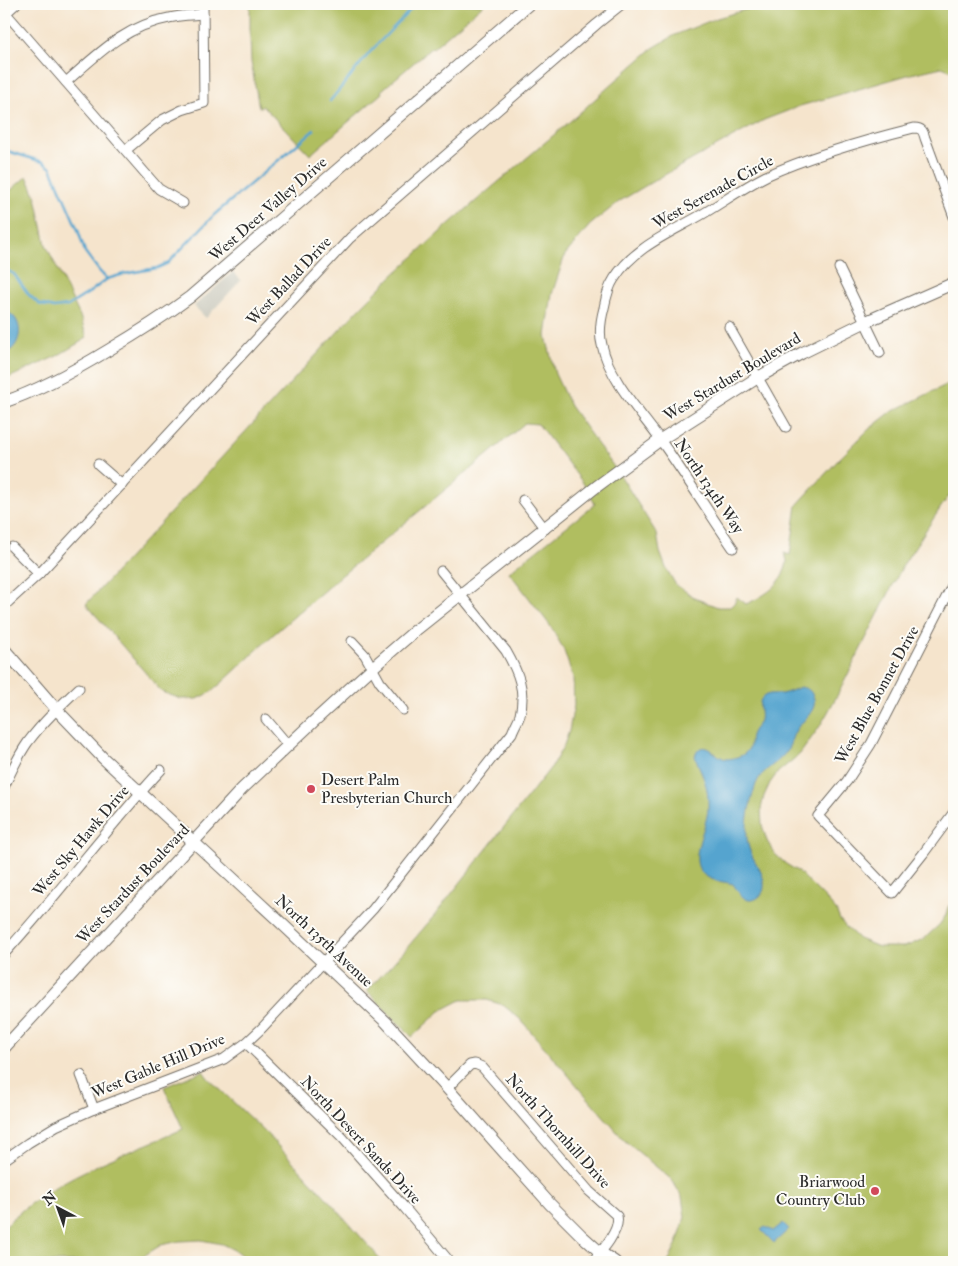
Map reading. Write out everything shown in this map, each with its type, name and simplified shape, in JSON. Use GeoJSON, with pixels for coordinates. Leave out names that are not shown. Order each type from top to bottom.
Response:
{"type":"FeatureCollection","features":[{"type":"Feature","properties":{"kind":"street"},"geometry":{"type":"LineString","coordinates":[[16,4],[5,12],[159,189],[183,203]]}},
{"type":"Feature","properties":{"kind":"street"},"geometry":{"type":"LineString","coordinates":[[126,150],[162,120],[182,110],[204,103],[203,4]]}},
{"type":"Feature","properties":{"kind":"street","name":"West Deer Valley Drive"},"geometry":{"type":"LineString","coordinates":[[4,402],[83,366],[162,318],[190,297],[529,4]]}},
{"type":"Feature","properties":{"kind":"street","name":"West Ballad Drive"},"geometry":{"type":"LineString","coordinates":[[4,606],[39,574],[350,238],[622,4]]}},
{"type":"Feature","properties":{"kind":"street"},"geometry":{"type":"LineString","coordinates":[[66,82],[108,45],[132,30],[167,18],[203,14]]}},
{"type":"Feature","properties":{"kind":"street","name":"West Serenade Circle"},"geometry":{"type":"LineString","coordinates":[[660,440],[617,380],[608,364],[602,344],[602,319],[607,295],[613,280],[634,256],[660,238],[766,176],[818,156],[914,128],[921,129],[924,132],[924,138],[954,217]]}},
{"type":"Feature","properties":{"kind":"street"},"geometry":{"type":"LineString","coordinates":[[839,268],[880,353]]}},
{"type":"Feature","properties":{"kind":"street","name":"West Stardust Boulevard"},"geometry":{"type":"LineString","coordinates":[[4,1048],[242,789],[288,744],[416,630],[596,487],[660,440],[757,378],[802,353],[865,322],[954,283]]}},
{"type":"Feature","properties":{"kind":"street"},"geometry":{"type":"LineString","coordinates":[[729,327],[786,427]]}},
{"type":"Feature","properties":{"kind":"street","name":"North 134th Way"},"geometry":{"type":"LineString","coordinates":[[660,440],[733,548]]}},
{"type":"Feature","properties":{"kind":"street"},"geometry":{"type":"LineString","coordinates":[[98,464],[122,485]]}},
{"type":"Feature","properties":{"kind":"street"},"geometry":{"type":"LineString","coordinates":[[523,500],[545,529]]}},
{"type":"Feature","properties":{"kind":"street"},"geometry":{"type":"LineString","coordinates":[[12,547],[39,574]]}},
{"type":"Feature","properties":{"kind":"street"},"geometry":{"type":"LineString","coordinates":[[441,571],[460,596]]}},
{"type":"Feature","properties":{"kind":"street","name":"West Blue Bonnet Drive"},"geometry":{"type":"LineString","coordinates":[[954,582],[871,744],[847,781],[818,816],[892,893],[954,812]]}},
{"type":"Feature","properties":{"kind":"street","name":"West Gable Hill Drive"},"geometry":{"type":"LineString","coordinates":[[4,1160],[56,1126],[94,1109],[224,1059],[246,1043],[262,1028],[373,909],[512,733],[520,715],[521,681],[514,666],[506,651],[460,596]]}},
{"type":"Feature","properties":{"kind":"street"},"geometry":{"type":"LineString","coordinates":[[352,641],[365,656],[380,682],[403,710]]}},
{"type":"Feature","properties":{"kind":"street","name":"North 135th Avenue"},"geometry":{"type":"LineString","coordinates":[[4,649],[56,709],[103,758],[386,1022],[448,1088],[550,1204],[600,1252],[616,1262]]}},
{"type":"Feature","properties":{"kind":"street"},"geometry":{"type":"LineString","coordinates":[[4,787],[28,743],[56,709],[79,688]]}},
{"type":"Feature","properties":{"kind":"street"},"geometry":{"type":"LineString","coordinates":[[266,719],[288,744]]}},
{"type":"Feature","properties":{"kind":"street","name":"West Sky Hawk Drive"},"geometry":{"type":"LineString","coordinates":[[4,954],[140,793],[162,770]]}},
{"type":"Feature","properties":{"kind":"street","name":"North Desert Sands Drive"},"geometry":{"type":"LineString","coordinates":[[246,1043],[342,1137],[450,1262]]}},
{"type":"Feature","properties":{"kind":"street","name":"North Thornhill Drive"},"geometry":{"type":"LineString","coordinates":[[448,1088],[470,1065],[475,1064],[482,1067],[589,1191],[617,1216],[616,1228],[600,1252]]}},
{"type":"Feature","properties":{"kind":"street"},"geometry":{"type":"LineString","coordinates":[[81,1075],[94,1109]]}},
{"type":"Feature","properties":{"kind":"street"},"geometry":{"type":"LineString","coordinates":[[592,1262],[600,1252]]}},
{"type":"Feature","properties":{"kind":"shaded area"},"geometry":{"type":"Polygon","coordinates":[[[233,272],[241,280],[206,318],[194,306],[233,272]]]}},
{"type":"Feature","properties":{"kind":"green space"},"geometry":{"type":"Polygon","coordinates":[[[250,4],[484,4],[381,91],[382,93],[310,155],[263,106],[259,108],[251,62],[250,4]]]}},
{"type":"Feature","properties":{"kind":"green space","name":"Briarwood Country Club"},"geometry":{"type":"Polygon","coordinates":[[[765,4],[954,4],[954,72],[942,67],[800,106],[764,120],[620,201],[590,225],[565,255],[552,294],[546,336],[555,374],[570,406],[622,478],[657,534],[660,552],[666,568],[676,585],[697,599],[718,607],[730,607],[737,597],[746,604],[764,595],[775,586],[783,575],[786,565],[787,560],[784,553],[790,555],[797,505],[868,430],[891,412],[954,381],[954,489],[903,565],[820,726],[800,754],[778,772],[770,783],[761,809],[762,825],[767,841],[775,854],[799,872],[826,899],[836,910],[840,920],[859,939],[879,947],[903,947],[910,945],[925,938],[940,924],[954,899],[954,1262],[668,1262],[678,1241],[685,1217],[682,1197],[672,1180],[624,1140],[520,1019],[503,1005],[487,1000],[461,1000],[440,1011],[412,1037],[367,991],[434,916],[552,766],[564,745],[569,731],[574,705],[573,677],[563,648],[549,624],[509,572],[595,504],[583,483],[538,424],[525,423],[336,580],[210,693],[197,699],[181,699],[162,692],[86,604],[357,311],[450,223],[653,48],[675,35],[717,18],[765,4]]]}},
{"type":"Feature","properties":{"kind":"green space"},"geometry":{"type":"Polygon","coordinates":[[[27,176],[36,197],[46,245],[80,316],[87,338],[57,356],[4,380],[4,196],[27,176]]]}},
{"type":"Feature","properties":{"kind":"green space"},"geometry":{"type":"Polygon","coordinates":[[[203,1071],[266,1133],[383,1262],[250,1262],[236,1251],[222,1244],[201,1240],[180,1241],[161,1245],[134,1262],[4,1262],[4,1227],[23,1209],[44,1194],[88,1169],[183,1129],[164,1087],[203,1071]]]}},
{"type":"Feature","properties":{"kind":"water"},"geometry":{"type":"Polygon","coordinates":[[[4,311],[16,319],[19,325],[19,332],[15,345],[4,354],[4,311]]]}},
{"type":"Feature","properties":{"kind":"water"},"geometry":{"type":"Polygon","coordinates":[[[800,687],[811,692],[814,699],[813,709],[796,730],[787,751],[759,779],[748,816],[747,841],[764,882],[763,892],[759,897],[750,900],[744,898],[733,884],[714,880],[704,875],[699,867],[697,859],[698,849],[707,818],[708,800],[704,781],[695,756],[701,748],[709,749],[726,759],[744,754],[749,749],[751,735],[759,722],[760,703],[763,697],[770,694],[786,693],[800,687]]]}},
{"type":"Feature","properties":{"kind":"water"},"geometry":{"type":"Polygon","coordinates":[[[783,1223],[789,1229],[774,1243],[761,1230],[765,1227],[773,1231],[783,1223]]]}},
{"type":"Feature","properties":{"kind":"waterway"},"geometry":{"type":"LineString","coordinates":[[330,101],[371,51],[416,4]]}},
{"type":"Feature","properties":{"kind":"waterway"},"geometry":{"type":"LineString","coordinates":[[4,269],[14,274],[29,295],[39,304],[54,308],[68,306],[107,279],[157,268],[168,263],[214,215],[314,130]]}},
{"type":"Feature","properties":{"kind":"waterway"},"geometry":{"type":"LineString","coordinates":[[4,150],[43,162],[51,168],[78,230],[85,252],[107,279]]}},
{"type":"Feature","properties":{"kind":"place","name":"Desert Palm Presbyterian Church"},"geometry":{"type":"Point","coordinates":[311,789]}},
{"type":"Feature","properties":{"kind":"place","name":"Briarwood Country Club"},"geometry":{"type":"Point","coordinates":[875,1191]}}]}
